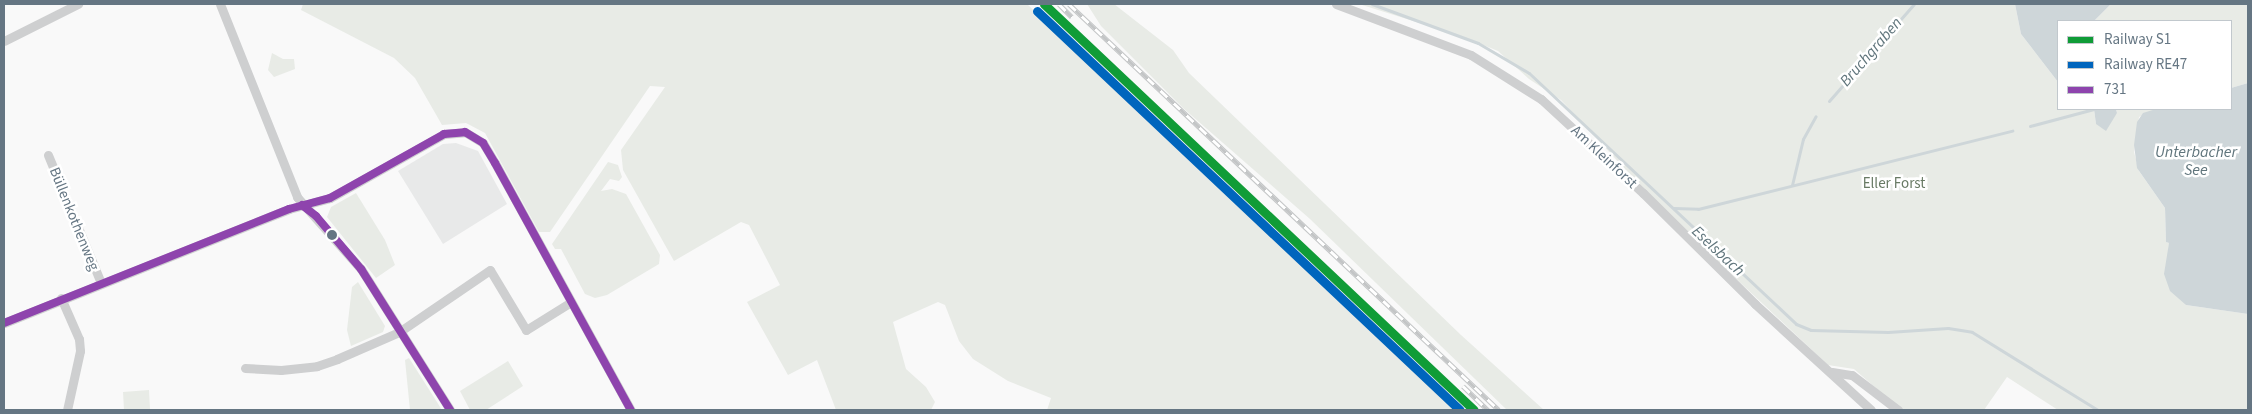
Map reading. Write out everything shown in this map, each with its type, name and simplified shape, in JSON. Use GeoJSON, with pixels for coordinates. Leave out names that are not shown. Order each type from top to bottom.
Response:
{"type":"FeatureCollection","features":[{"type":"Feature","properties":{"kind":"street"},"geometry":{"type":"LineString","coordinates":[[4,41],[78,4]]}},
{"type":"Feature","properties":{"kind":"street"},"geometry":{"type":"LineString","coordinates":[[220,4],[302,206],[316,216],[361,269],[450,410]]}},
{"type":"Feature","properties":{"kind":"street","name":"Am Kleinforst"},"geometry":{"type":"LineString","coordinates":[[1336,4],[1471,55],[1518,82],[1568,123],[1755,304],[1832,372],[1871,410],[1883,398]]}},
{"type":"Feature","properties":{"kind":"street","name":"Büllenkothenweg"},"geometry":{"type":"LineString","coordinates":[[4,323],[61,298],[302,206],[350,190],[444,134],[458,132],[473,136],[483,143],[572,302]]}},
{"type":"Feature","properties":{"kind":"street","name":"Büllenkothenweg"},"geometry":{"type":"LineString","coordinates":[[48,155],[101,283]]}},
{"type":"Feature","properties":{"kind":"street"},"geometry":{"type":"LineString","coordinates":[[245,368],[281,370],[317,366],[399,332],[490,270],[526,330],[572,302],[631,410]]}},
{"type":"Feature","properties":{"kind":"street"},"geometry":{"type":"LineString","coordinates":[[61,298],[79,339],[80,351],[67,410]]}},
{"type":"Feature","properties":{"kind":"street","name":"Am Kleinforst"},"geometry":{"type":"LineString","coordinates":[[1832,372],[1852,374],[1898,410]]}},
{"type":"Feature","properties":{"kind":"shaded area"},"geometry":{"type":"Polygon","coordinates":[[[456,143],[478,151],[507,204],[443,244],[398,171],[443,144],[456,143]]]}},
{"type":"Feature","properties":{"kind":"green space"},"geometry":{"type":"Polygon","coordinates":[[[303,4],[1027,4],[1456,410],[1047,410],[1051,398],[1008,381],[973,359],[959,341],[945,305],[938,302],[893,322],[906,369],[926,387],[935,402],[931,410],[836,410],[817,360],[788,375],[747,302],[780,285],[749,225],[741,222],[674,261],[623,170],[621,150],[665,87],[650,86],[550,232],[539,232],[485,133],[466,123],[442,125],[415,78],[394,58],[301,10],[303,4]]]}},
{"type":"Feature","properties":{"kind":"green space"},"geometry":{"type":"Polygon","coordinates":[[[1087,4],[1114,4],[1173,50],[1189,73],[1461,335],[1544,410],[1507,410],[1310,219],[1183,108],[1101,26],[1087,4]]]}},
{"type":"Feature","properties":{"kind":"green space","name":"Eller Forst"},"geometry":{"type":"Polygon","coordinates":[[[1359,4],[2015,4],[2021,34],[2057,81],[2057,110],[2094,110],[2096,124],[2117,113],[2116,110],[2154,110],[2139,117],[2134,152],[2139,171],[2165,208],[2166,242],[2169,243],[2167,275],[2186,305],[2248,314],[2248,410],[2058,410],[2007,377],[1984,410],[1901,410],[1854,369],[1828,365],[1664,211],[1561,100],[1529,79],[1498,51],[1464,37],[1359,4]]]}},
{"type":"Feature","properties":{"kind":"green space"},"geometry":{"type":"Polygon","coordinates":[[[2111,4],[2248,4],[2248,83],[2232,88],[2232,20],[2095,20],[2111,4]]]}},
{"type":"Feature","properties":{"kind":"green space"},"geometry":{"type":"Polygon","coordinates":[[[272,53],[283,59],[294,59],[295,69],[274,77],[268,70],[272,53]]]}},
{"type":"Feature","properties":{"kind":"green space"},"geometry":{"type":"Polygon","coordinates":[[[608,162],[618,165],[622,177],[619,181],[610,179],[601,191],[612,189],[626,194],[660,255],[659,264],[607,295],[595,298],[585,294],[561,249],[555,249],[552,244],[608,162]]]}},
{"type":"Feature","properties":{"kind":"green space"},"geometry":{"type":"Polygon","coordinates":[[[356,193],[385,240],[395,265],[376,278],[327,217],[331,207],[356,193]]]}},
{"type":"Feature","properties":{"kind":"green space"},"geometry":{"type":"Polygon","coordinates":[[[358,282],[385,326],[383,332],[351,346],[347,330],[352,287],[358,282]]]}},
{"type":"Feature","properties":{"kind":"green space"},"geometry":{"type":"Polygon","coordinates":[[[409,358],[442,410],[410,410],[405,360],[409,358]]]}},
{"type":"Feature","properties":{"kind":"green space"},"geometry":{"type":"Polygon","coordinates":[[[508,361],[523,386],[486,410],[470,410],[460,391],[508,361]]]}},
{"type":"Feature","properties":{"kind":"green space"},"geometry":{"type":"Polygon","coordinates":[[[149,390],[150,409],[124,410],[123,392],[149,390]]]}},
{"type":"Feature","properties":{"kind":"water"},"geometry":{"type":"Polygon","coordinates":[[[2015,4],[2111,4],[2095,20],[2057,20],[2057,81],[2021,34],[2015,4]]]}},
{"type":"Feature","properties":{"kind":"water","name":"Unterbacher See"},"geometry":{"type":"Polygon","coordinates":[[[2248,83],[2248,314],[2186,305],[2170,291],[2164,274],[2169,243],[2166,242],[2165,208],[2137,168],[2134,145],[2137,122],[2143,113],[2153,110],[2232,110],[2232,88],[2248,83]]]}},
{"type":"Feature","properties":{"kind":"water"},"geometry":{"type":"Polygon","coordinates":[[[2094,110],[2116,110],[2117,113],[2106,131],[2096,124],[2094,110]]]}},
{"type":"Feature","properties":{"kind":"waterway","name":"Eselsbach"},"geometry":{"type":"LineString","coordinates":[[1372,4],[1478,43],[1529,73],[1796,324],[1811,330],[1888,332],[1948,328],[1972,332],[2098,410]]}},
{"type":"Feature","properties":{"kind":"waterway","name":"Bruchgraben"},"geometry":{"type":"LineString","coordinates":[[1829,101],[1914,4]]}},
{"type":"Feature","properties":{"kind":"waterway"},"geometry":{"type":"LineString","coordinates":[[2030,126],[2090,110]]}},
{"type":"Feature","properties":{"kind":"waterway","name":"Bruchgraben"},"geometry":{"type":"LineString","coordinates":[[1792,185],[1803,139],[1816,116]]}},
{"type":"Feature","properties":{"kind":"waterway"},"geometry":{"type":"LineString","coordinates":[[1674,208],[1698,209],[2012,131]]}},
{"type":"Feature","properties":{"kind":"railway"},"geometry":{"type":"LineString","coordinates":[[1059,4],[1072,17]]}},
{"type":"Feature","properties":{"kind":"railway"},"geometry":{"type":"LineString","coordinates":[[1069,4],[1499,410]]}},
{"type":"Feature","properties":{"kind":"railway"},"geometry":{"type":"LineString","coordinates":[[1463,386],[1488,410]]}},
{"type":"Feature","properties":{"kind":"rail line","name":"S1"},"geometry":{"type":"LineString","coordinates":[[1044,4],[1474,410]]}},
{"type":"Feature","properties":{"kind":"rail line","name":"RE47"},"geometry":{"type":"LineString","coordinates":[[1037,11],[1460,410]]}},
{"type":"Feature","properties":{"kind":"transit line","name":"731"},"geometry":{"type":"LineString","coordinates":[[4,323],[289,209],[330,198],[444,134],[465,132],[483,143],[495,163],[631,410]]}},
{"type":"Feature","properties":{"kind":"transit line","name":"731"},"geometry":{"type":"LineString","coordinates":[[302,205],[316,216],[361,269],[450,410]]}}]}
